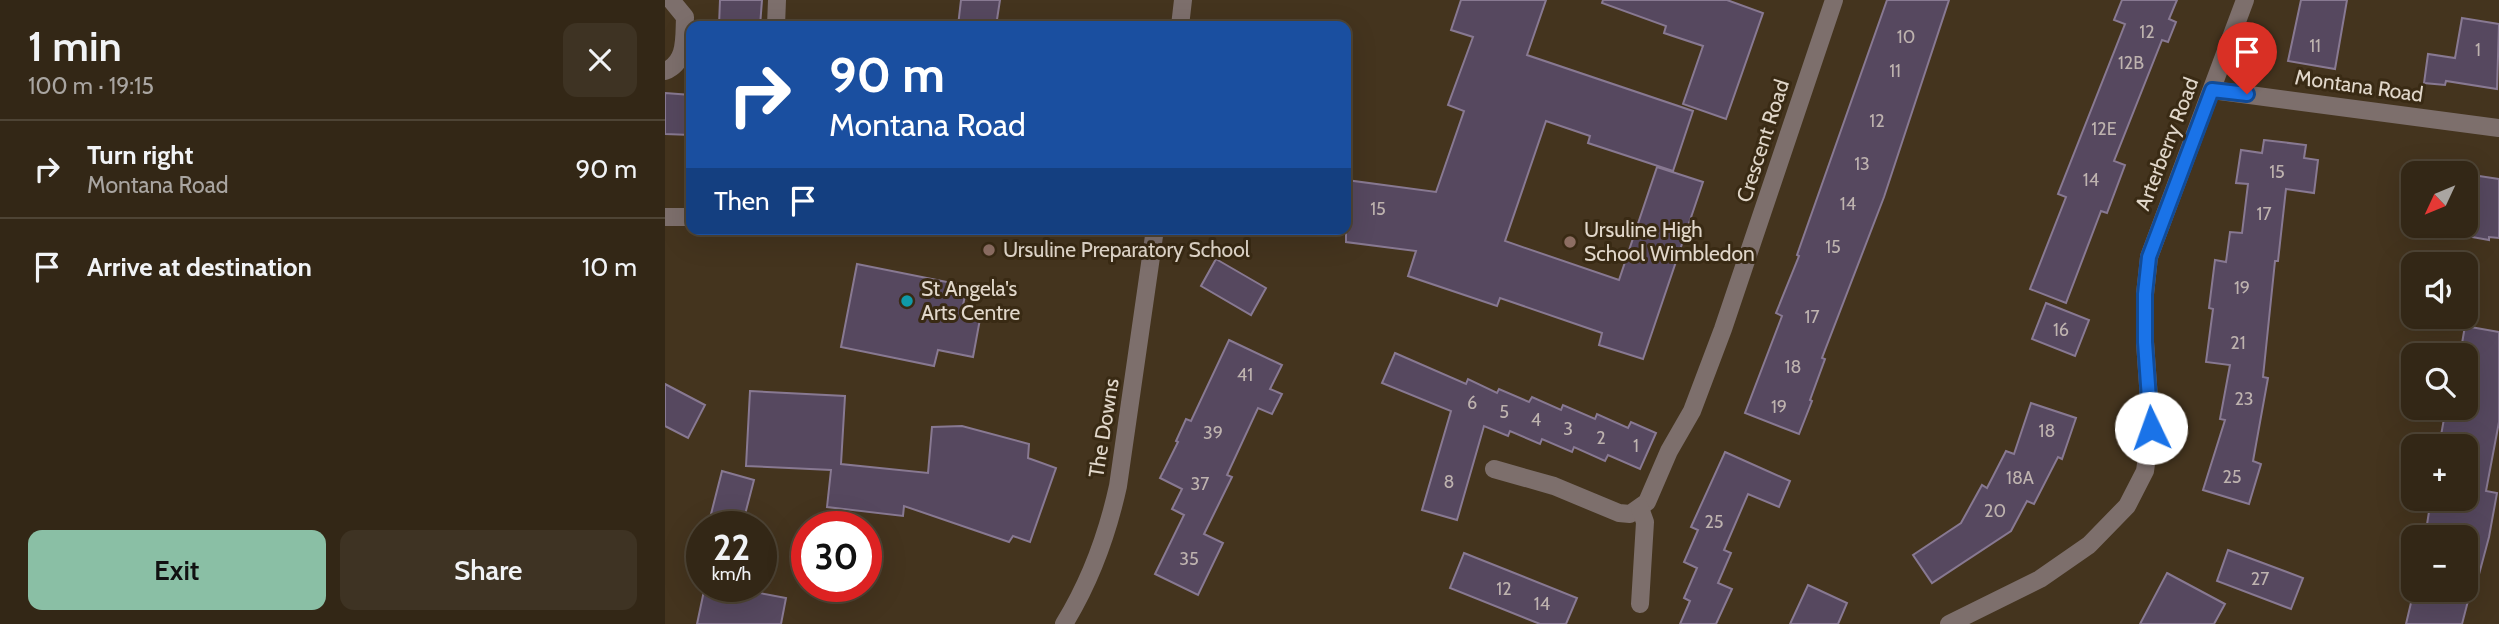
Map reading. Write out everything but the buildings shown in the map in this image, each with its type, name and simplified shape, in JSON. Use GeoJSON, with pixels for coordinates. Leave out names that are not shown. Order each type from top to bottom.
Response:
{"type":"FeatureCollection","features":[{"type":"Feature","properties":{"kind":"street"},"geometry":{"type":"LineString","coordinates":[[665,71],[675,67],[682,57],[685,17],[671,0]]}},
{"type":"Feature","properties":{"kind":"street"},"geometry":{"type":"LineString","coordinates":[[776,21],[777,0]]}},
{"type":"Feature","properties":{"kind":"street"},"geometry":{"type":"LineString","coordinates":[[1181,21],[1183,0]]}},
{"type":"Feature","properties":{"kind":"street","name":"Crescent Road"},"geometry":{"type":"LineString","coordinates":[[1640,508],[1647,502],[1669,451],[1692,411],[1723,330],[1834,0]]}},
{"type":"Feature","properties":{"kind":"street","name":"Arterberry Road"},"geometry":{"type":"LineString","coordinates":[[1949,624],[2040,579],[2089,545],[2127,506],[2145,471],[2151,428],[2145,342],[2145,294],[2149,257],[2245,0]]}},
{"type":"Feature","properties":{"kind":"street","name":"Montana Road"},"geometry":{"type":"LineString","coordinates":[[2212,90],[2499,128]]}},
{"type":"Feature","properties":{"kind":"street"},"geometry":{"type":"LineString","coordinates":[[665,217],[686,217]]}},
{"type":"Feature","properties":{"kind":"street","name":"The Downs"},"geometry":{"type":"LineString","coordinates":[[1064,624],[1097,563],[1110,526],[1154,235]]}},
{"type":"Feature","properties":{"kind":"street"},"geometry":{"type":"LineString","coordinates":[[1493,469],[1554,486],[1619,513],[1630,514],[1640,508],[1645,522],[1640,604]]}},
{"type":"Feature","properties":{"kind":"place","name":"Ursuline High School Wimbledon"},"geometry":{"type":"Point","coordinates":[1570,242]}},
{"type":"Feature","properties":{"kind":"place","name":"Ursuline Preparatory School"},"geometry":{"type":"Point","coordinates":[989,250]}},
{"type":"Feature","properties":{"kind":"place","name":"St Angela's Arts Centre"},"geometry":{"type":"Point","coordinates":[907,301]}},
{"type":"Feature","properties":{"kind":"route"},"geometry":{"type":"LineString","coordinates":[[2151,428],[2145,342],[2145,294],[2149,257],[2212,90],[2247,94]]}}]}
